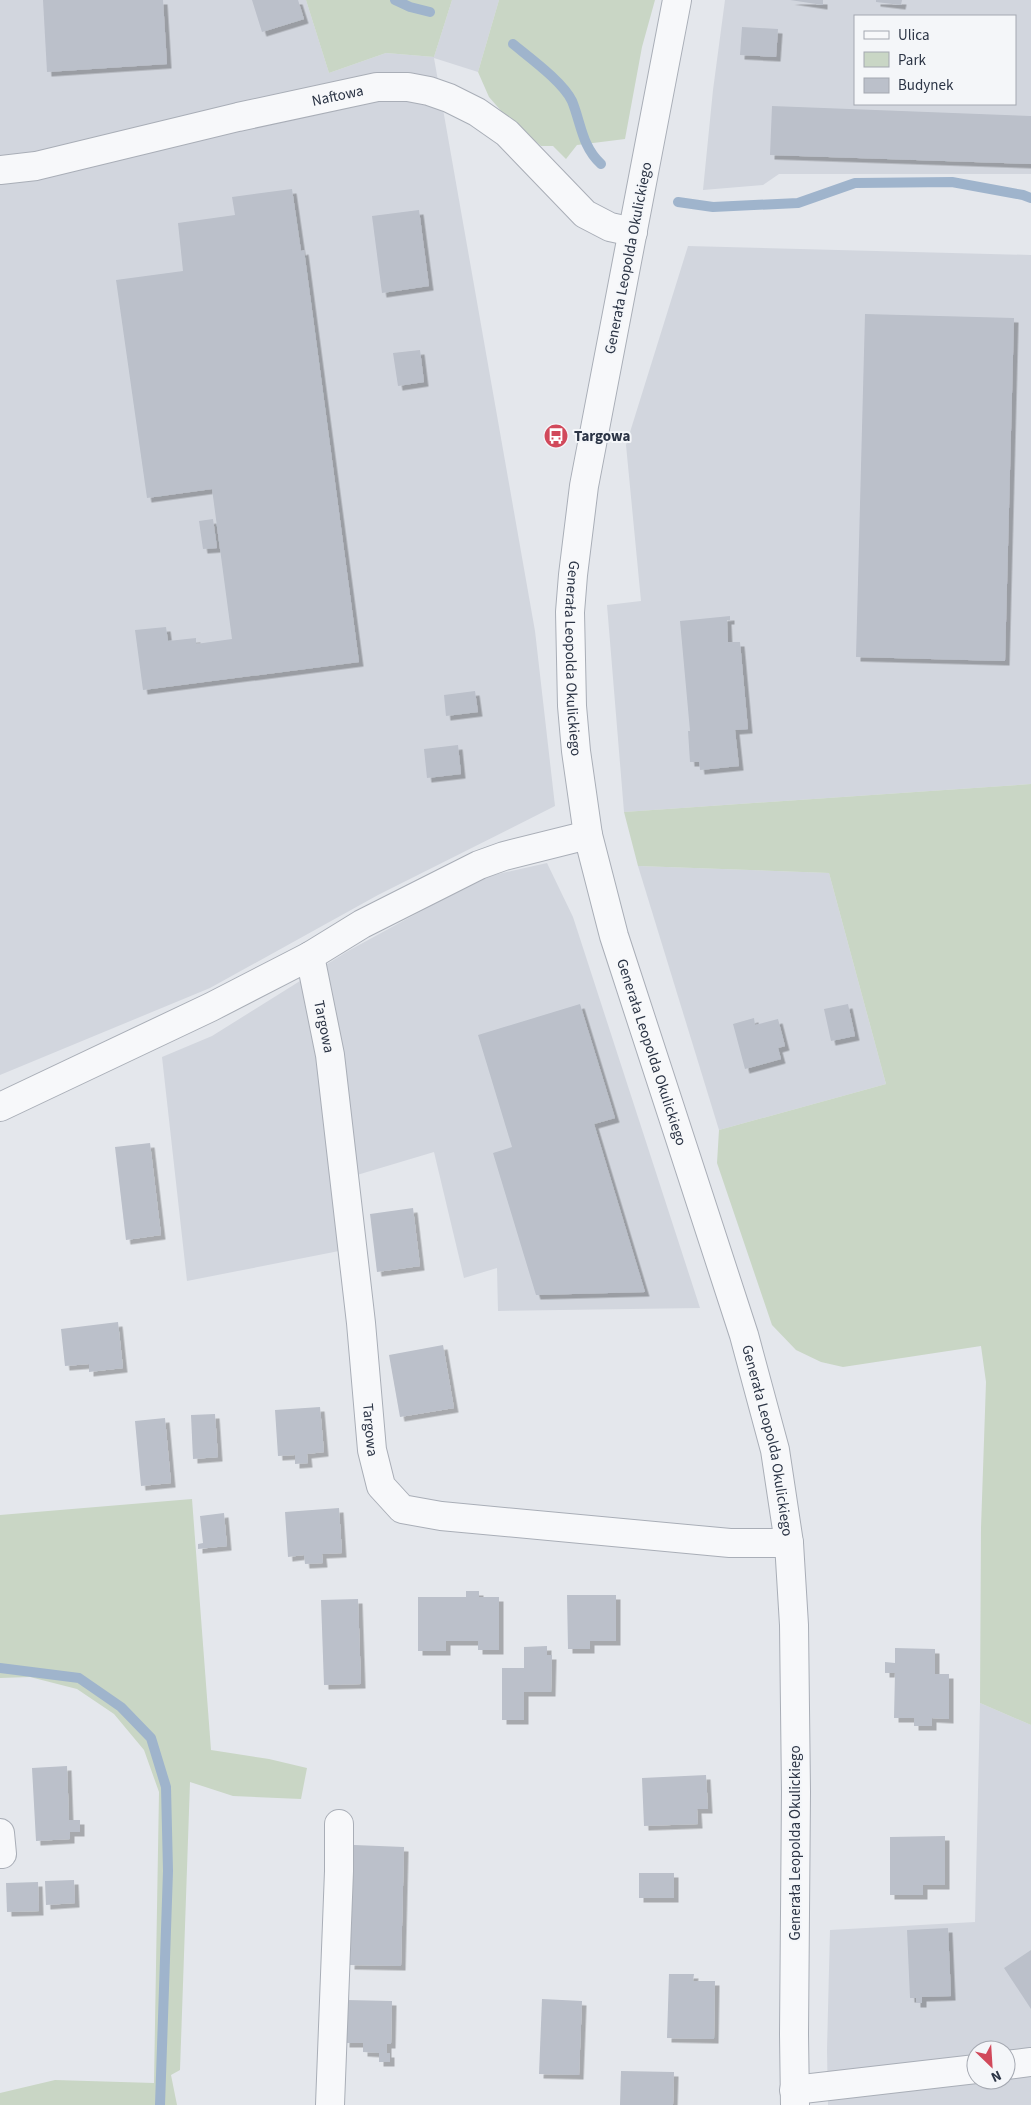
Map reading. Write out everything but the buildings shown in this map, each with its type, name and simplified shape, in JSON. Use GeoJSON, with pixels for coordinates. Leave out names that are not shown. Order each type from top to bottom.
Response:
{"type":"FeatureCollection","features":[{"type":"Feature","properties":{"kind":"street","name":"Generała Leopolda Okulickiego"},"geometry":{"type":"LineString","coordinates":[[677,0],[584,486],[570,612],[572,706],[576,751],[588,835],[614,936],[744,1335],[775,1450],[789,1543],[794,1625],[796,1792],[795,2097]]}},
{"type":"Feature","properties":{"kind":"street","name":"Naftowa"},"geometry":{"type":"LineString","coordinates":[[0,170],[36,166],[238,117],[368,89],[390,86],[408,87],[429,91],[449,98],[477,112],[507,133],[586,214],[610,227],[632,232]]}},
{"type":"Feature","properties":{"kind":"street"},"geometry":{"type":"LineString","coordinates":[[0,1107],[211,1007],[310,956],[362,924],[479,865],[504,856],[588,835]]}},
{"type":"Feature","properties":{"kind":"street","name":"Targowa"},"geometry":{"type":"LineString","coordinates":[[310,956],[330,1055],[362,1323],[372,1450],[381,1486],[402,1508],[441,1516],[730,1543],[789,1543]]}},
{"type":"Feature","properties":{"kind":"street"},"geometry":{"type":"LineString","coordinates":[[330,2105],[340,1824]]}},
{"type":"Feature","properties":{"kind":"street"},"geometry":{"type":"LineString","coordinates":[[1016,2064],[1031,2062]]}},
{"type":"Feature","properties":{"kind":"street"},"geometry":{"type":"LineString","coordinates":[[795,2097],[966,2070]]}},
{"type":"Feature","properties":{"kind":"shaded area"},"geometry":{"type":"Polygon","coordinates":[[[0,0],[306,0],[329,73],[386,53],[434,57],[452,0],[499,0],[478,72],[434,58],[535,631],[555,806],[378,895],[210,988],[0,1075],[0,0]]]}},
{"type":"Feature","properties":{"kind":"shaded area"},"geometry":{"type":"Polygon","coordinates":[[[725,0],[1031,0],[1031,174],[779,174],[763,185],[703,190],[713,90],[725,0]]]}},
{"type":"Feature","properties":{"kind":"shaded area"},"geometry":{"type":"Polygon","coordinates":[[[688,246],[1031,255],[1031,784],[624,812],[607,605],[641,601],[626,445],[688,246]]]}},
{"type":"Feature","properties":{"kind":"shaded area"},"geometry":{"type":"Polygon","coordinates":[[[547,863],[573,917],[700,1308],[498,1311],[497,1268],[464,1278],[434,1152],[357,1175],[330,1179],[339,1251],[187,1281],[162,1057],[212,1036],[348,951],[445,898],[466,881],[547,863]]]}},
{"type":"Feature","properties":{"kind":"shaded area"},"geometry":{"type":"Polygon","coordinates":[[[638,866],[829,873],[886,1084],[719,1130],[638,866]]]}},
{"type":"Feature","properties":{"kind":"shaded area"},"geometry":{"type":"Polygon","coordinates":[[[980,1703],[1031,1725],[1031,2105],[828,2105],[827,2050],[830,1930],[975,1922],[980,1703]]]}},
{"type":"Feature","properties":{"kind":"green space"},"geometry":{"type":"Polygon","coordinates":[[[306,0],[452,0],[434,57],[386,53],[329,73],[306,0]]]}},
{"type":"Feature","properties":{"kind":"green space"},"geometry":{"type":"Polygon","coordinates":[[[499,0],[655,0],[642,47],[625,139],[577,145],[566,159],[553,146],[541,146],[503,113],[489,97],[478,72],[499,0]]]}},
{"type":"Feature","properties":{"kind":"green space"},"geometry":{"type":"Polygon","coordinates":[[[1031,784],[1031,1725],[980,1703],[981,1528],[986,1382],[981,1346],[843,1367],[821,1362],[796,1350],[772,1325],[717,1163],[719,1130],[886,1084],[829,873],[638,866],[624,812],[1031,784]]]}},
{"type":"Feature","properties":{"kind":"green space"},"geometry":{"type":"Polygon","coordinates":[[[192,1499],[211,1750],[269,1759],[307,1768],[301,1799],[233,1796],[190,1782],[180,2070],[171,2075],[177,2105],[0,2105],[0,2093],[55,2080],[154,2083],[159,1792],[144,1750],[114,1714],[77,1689],[30,1677],[0,1678],[0,1515],[192,1499]]]}},
{"type":"Feature","properties":{"kind":"waterway"},"geometry":{"type":"LineString","coordinates":[[395,0],[410,7],[430,12]]}},
{"type":"Feature","properties":{"kind":"waterway"},"geometry":{"type":"LineString","coordinates":[[513,44],[546,71],[568,94],[586,142],[601,164]]}},
{"type":"Feature","properties":{"kind":"waterway"},"geometry":{"type":"LineString","coordinates":[[678,202],[713,207],[798,203],[855,183],[952,182],[1031,198]]}},
{"type":"Feature","properties":{"kind":"waterway"},"geometry":{"type":"LineString","coordinates":[[0,1668],[79,1678],[121,1707],[151,1738],[166,1787],[168,1871],[160,2105]]}},
{"type":"Feature","properties":{"kind":"place","name":"Targowa"},"geometry":{"type":"Point","coordinates":[556,436]}}]}
